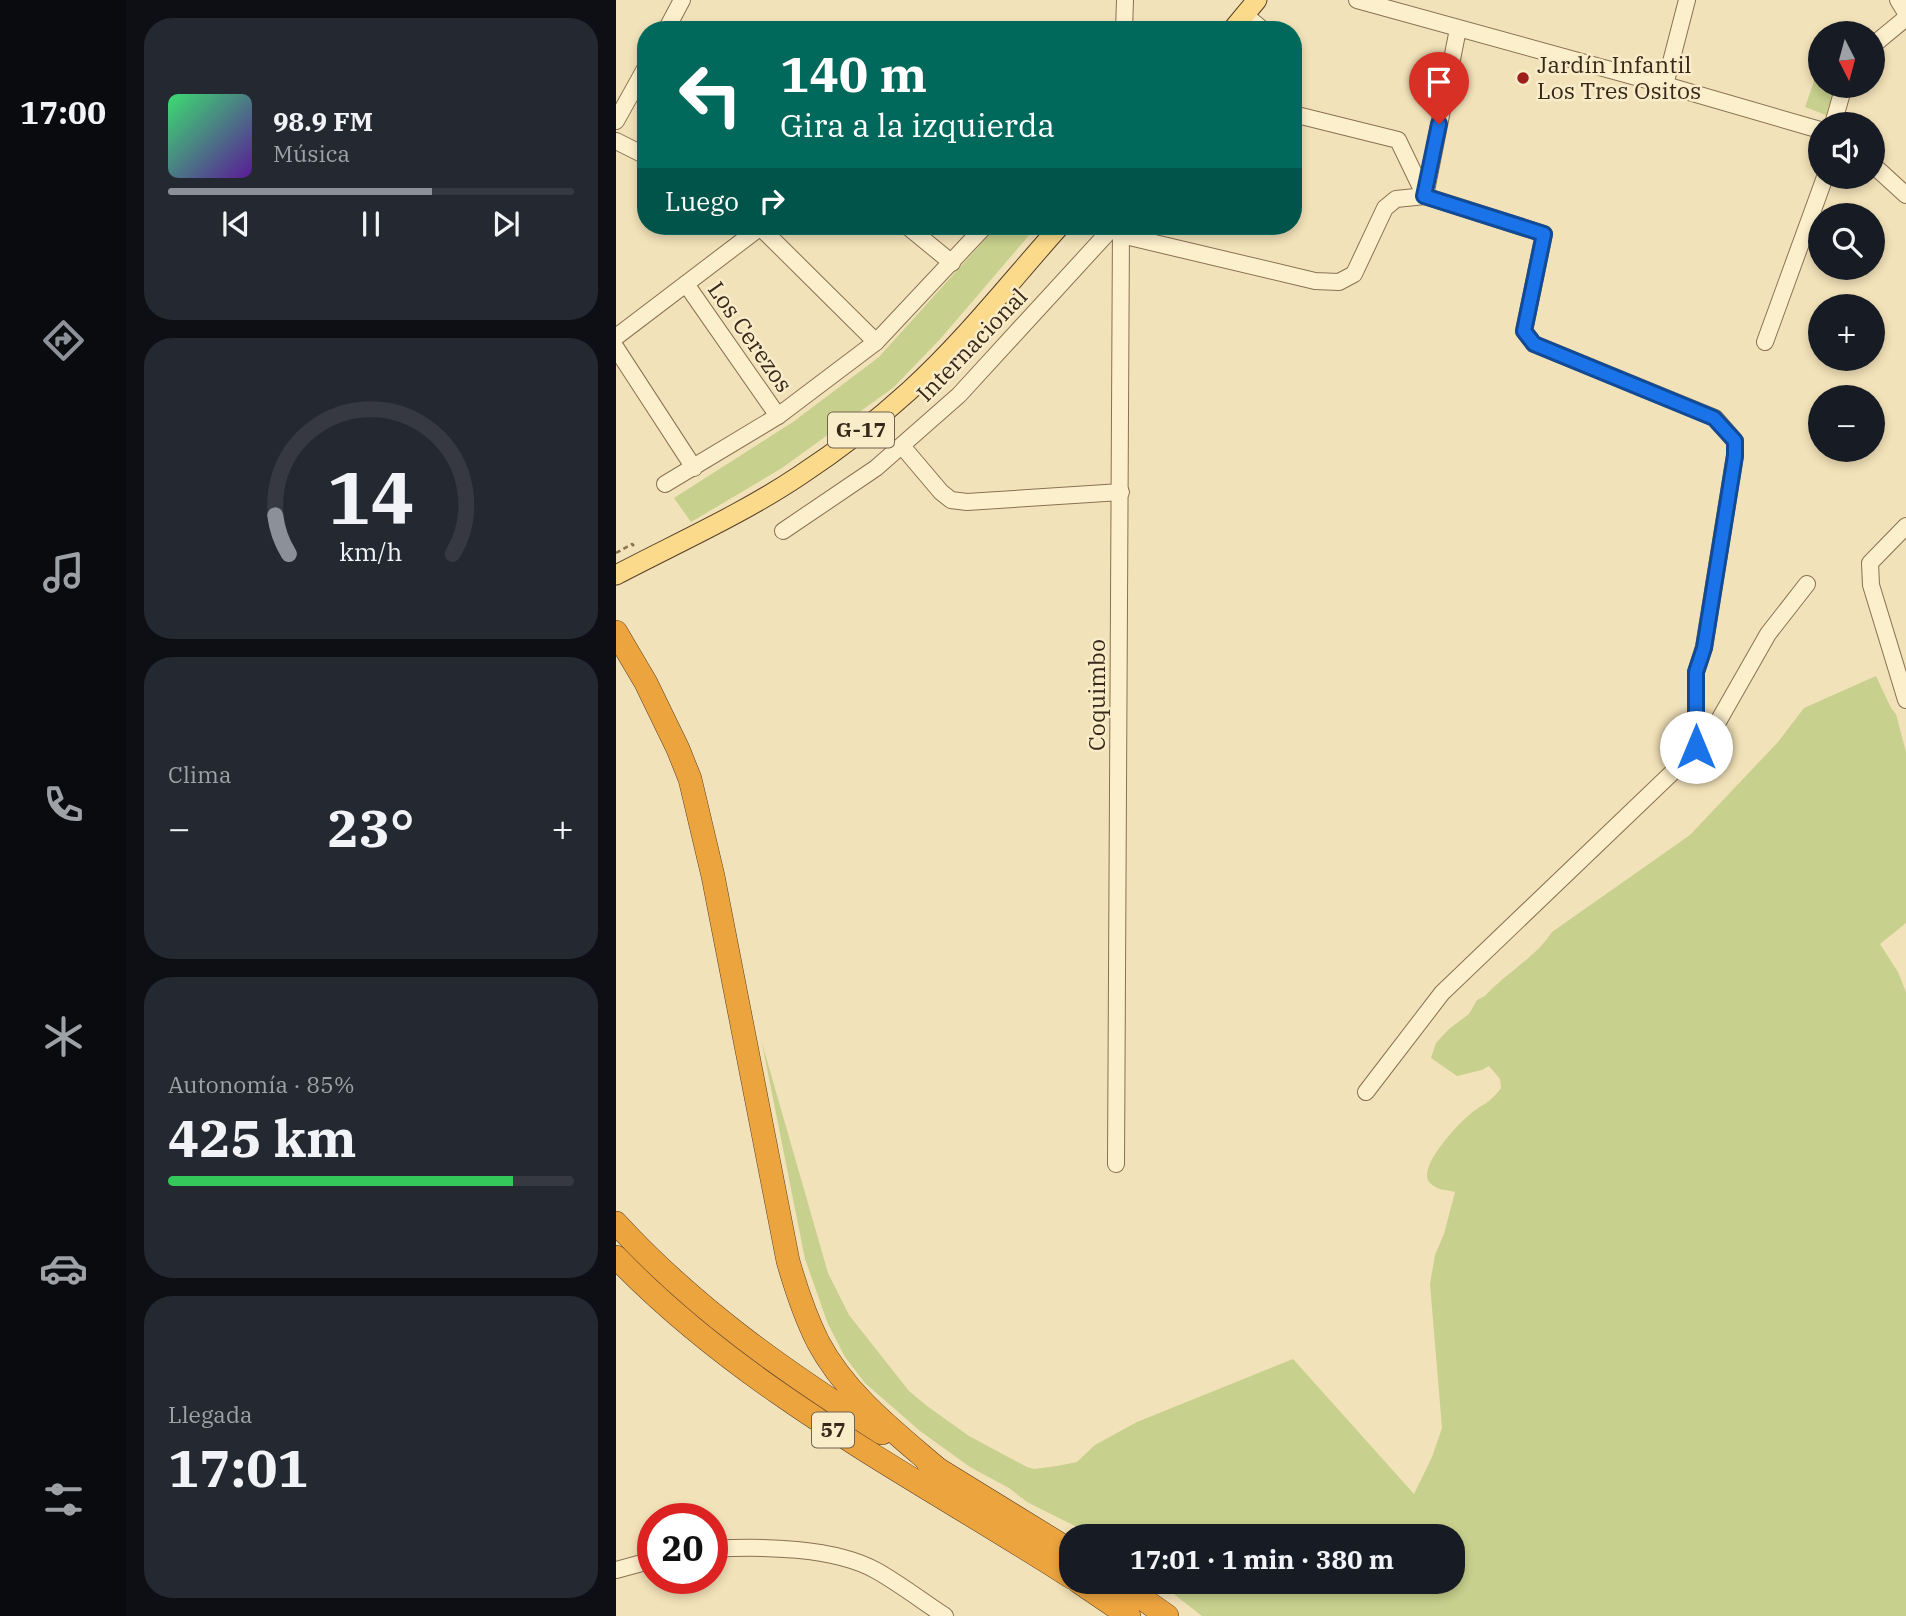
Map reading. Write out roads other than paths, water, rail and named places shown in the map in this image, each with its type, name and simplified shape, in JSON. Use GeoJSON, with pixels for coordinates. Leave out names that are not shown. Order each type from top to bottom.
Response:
{"type":"FeatureCollection","features":[{"type":"Feature","properties":{"kind":"highway"},"geometry":{"type":"LineString","coordinates":[[616,632],[656,703],[690,779],[713,876],[788,1261],[807,1320],[835,1369],[853,1391],[874,1414],[940,1471]]}},
{"type":"Feature","properties":{"kind":"highway","name":"57"},"geometry":{"type":"LineString","coordinates":[[616,1223],[679,1287],[764,1356],[940,1471],[1059,1544]]}},
{"type":"Feature","properties":{"kind":"highway","name":"57"},"geometry":{"type":"LineString","coordinates":[[616,1257],[685,1322],[758,1380],[839,1434],[1059,1570]]}},
{"type":"Feature","properties":{"kind":"highway"},"geometry":{"type":"LineString","coordinates":[[1097,1594],[1129,1616]]}},
{"type":"Feature","properties":{"kind":"highway"},"geometry":{"type":"LineString","coordinates":[[1136,1594],[1167,1616]]}},
{"type":"Feature","properties":{"kind":"main road"},"geometry":{"type":"LineString","coordinates":[[1239,21],[1251,7]]}},
{"type":"Feature","properties":{"kind":"main road","name":"G-17"},"geometry":{"type":"LineString","coordinates":[[616,575],[798,477],[848,441],[918,382],[1052,235]]}},
{"type":"Feature","properties":{"kind":"street"},"geometry":{"type":"LineString","coordinates":[[671,21],[682,0]]}},
{"type":"Feature","properties":{"kind":"street"},"geometry":{"type":"LineString","coordinates":[[1124,21],[1125,0]]}},
{"type":"Feature","properties":{"kind":"street"},"geometry":{"type":"LineString","coordinates":[[1357,0],[1808,127]]}},
{"type":"Feature","properties":{"kind":"street"},"geometry":{"type":"LineString","coordinates":[[1665,85],[1687,0]]}},
{"type":"Feature","properties":{"kind":"street"},"geometry":{"type":"LineString","coordinates":[[1885,35],[1906,16],[1898,0]]}},
{"type":"Feature","properties":{"kind":"street"},"geometry":{"type":"LineString","coordinates":[[1424,196],[1458,29]]}},
{"type":"Feature","properties":{"kind":"street"},"geometry":{"type":"LineString","coordinates":[[616,121],[637,83]]}},
{"type":"Feature","properties":{"kind":"street"},"geometry":{"type":"LineString","coordinates":[[1302,116],[1398,140],[1424,196]]}},
{"type":"Feature","properties":{"kind":"street"},"geometry":{"type":"LineString","coordinates":[[616,141],[637,152]]}},
{"type":"Feature","properties":{"kind":"street"},"geometry":{"type":"LineString","coordinates":[[1885,176],[1906,195]]}},
{"type":"Feature","properties":{"kind":"street"},"geometry":{"type":"LineString","coordinates":[[1765,342],[1821,189]]}},
{"type":"Feature","properties":{"kind":"street"},"geometry":{"type":"LineString","coordinates":[[1135,235],[1315,281],[1339,282],[1354,274],[1385,208],[1396,199],[1424,196],[1544,234],[1524,331],[1534,344],[1714,418],[1735,441],[1735,456],[1704,648],[1696,672],[1696,747]]}},
{"type":"Feature","properties":{"kind":"street"},"geometry":{"type":"LineString","coordinates":[[616,337],[749,235]]}},
{"type":"Feature","properties":{"kind":"street"},"geometry":{"type":"LineString","coordinates":[[770,235],[876,342]]}},
{"type":"Feature","properties":{"kind":"street"},"geometry":{"type":"LineString","coordinates":[[918,235],[952,263]]}},
{"type":"Feature","properties":{"kind":"street"},"geometry":{"type":"LineString","coordinates":[[665,484],[778,416],[876,342],[977,235]]}},
{"type":"Feature","properties":{"kind":"street","name":"Internacional"},"geometry":{"type":"LineString","coordinates":[[783,531],[876,468],[960,395],[1107,235]]}},
{"type":"Feature","properties":{"kind":"street","name":"Coquimbo"},"geometry":{"type":"LineString","coordinates":[[1112,235],[1121,492],[1116,1164]]}},
{"type":"Feature","properties":{"kind":"street","name":"Los Cerezos"},"geometry":{"type":"LineString","coordinates":[[686,284],[778,416]]}},
{"type":"Feature","properties":{"kind":"street"},"geometry":{"type":"LineString","coordinates":[[616,348],[694,468]]}},
{"type":"Feature","properties":{"kind":"street"},"geometry":{"type":"LineString","coordinates":[[902,446],[951,500],[967,502],[1121,492]]}},
{"type":"Feature","properties":{"kind":"street"},"geometry":{"type":"LineString","coordinates":[[1906,526],[1870,563],[1871,585],[1906,700]]}},
{"type":"Feature","properties":{"kind":"street"},"geometry":{"type":"LineString","coordinates":[[1366,1093],[1442,993],[1696,747],[1719,720],[1768,634],[1807,584]]}},
{"type":"Feature","properties":{"kind":"street"},"geometry":{"type":"LineString","coordinates":[[728,1548],[752,1547],[825,1553],[875,1569],[944,1616]]}},
{"type":"Feature","properties":{"kind":"street"},"geometry":{"type":"LineString","coordinates":[[616,1570],[637,1564]]}},
{"type":"Feature","properties":{"kind":"place","name":"Jardín Infantil Los Tres Ositos"},"geometry":{"type":"Point","coordinates":[1523,78]}}]}
